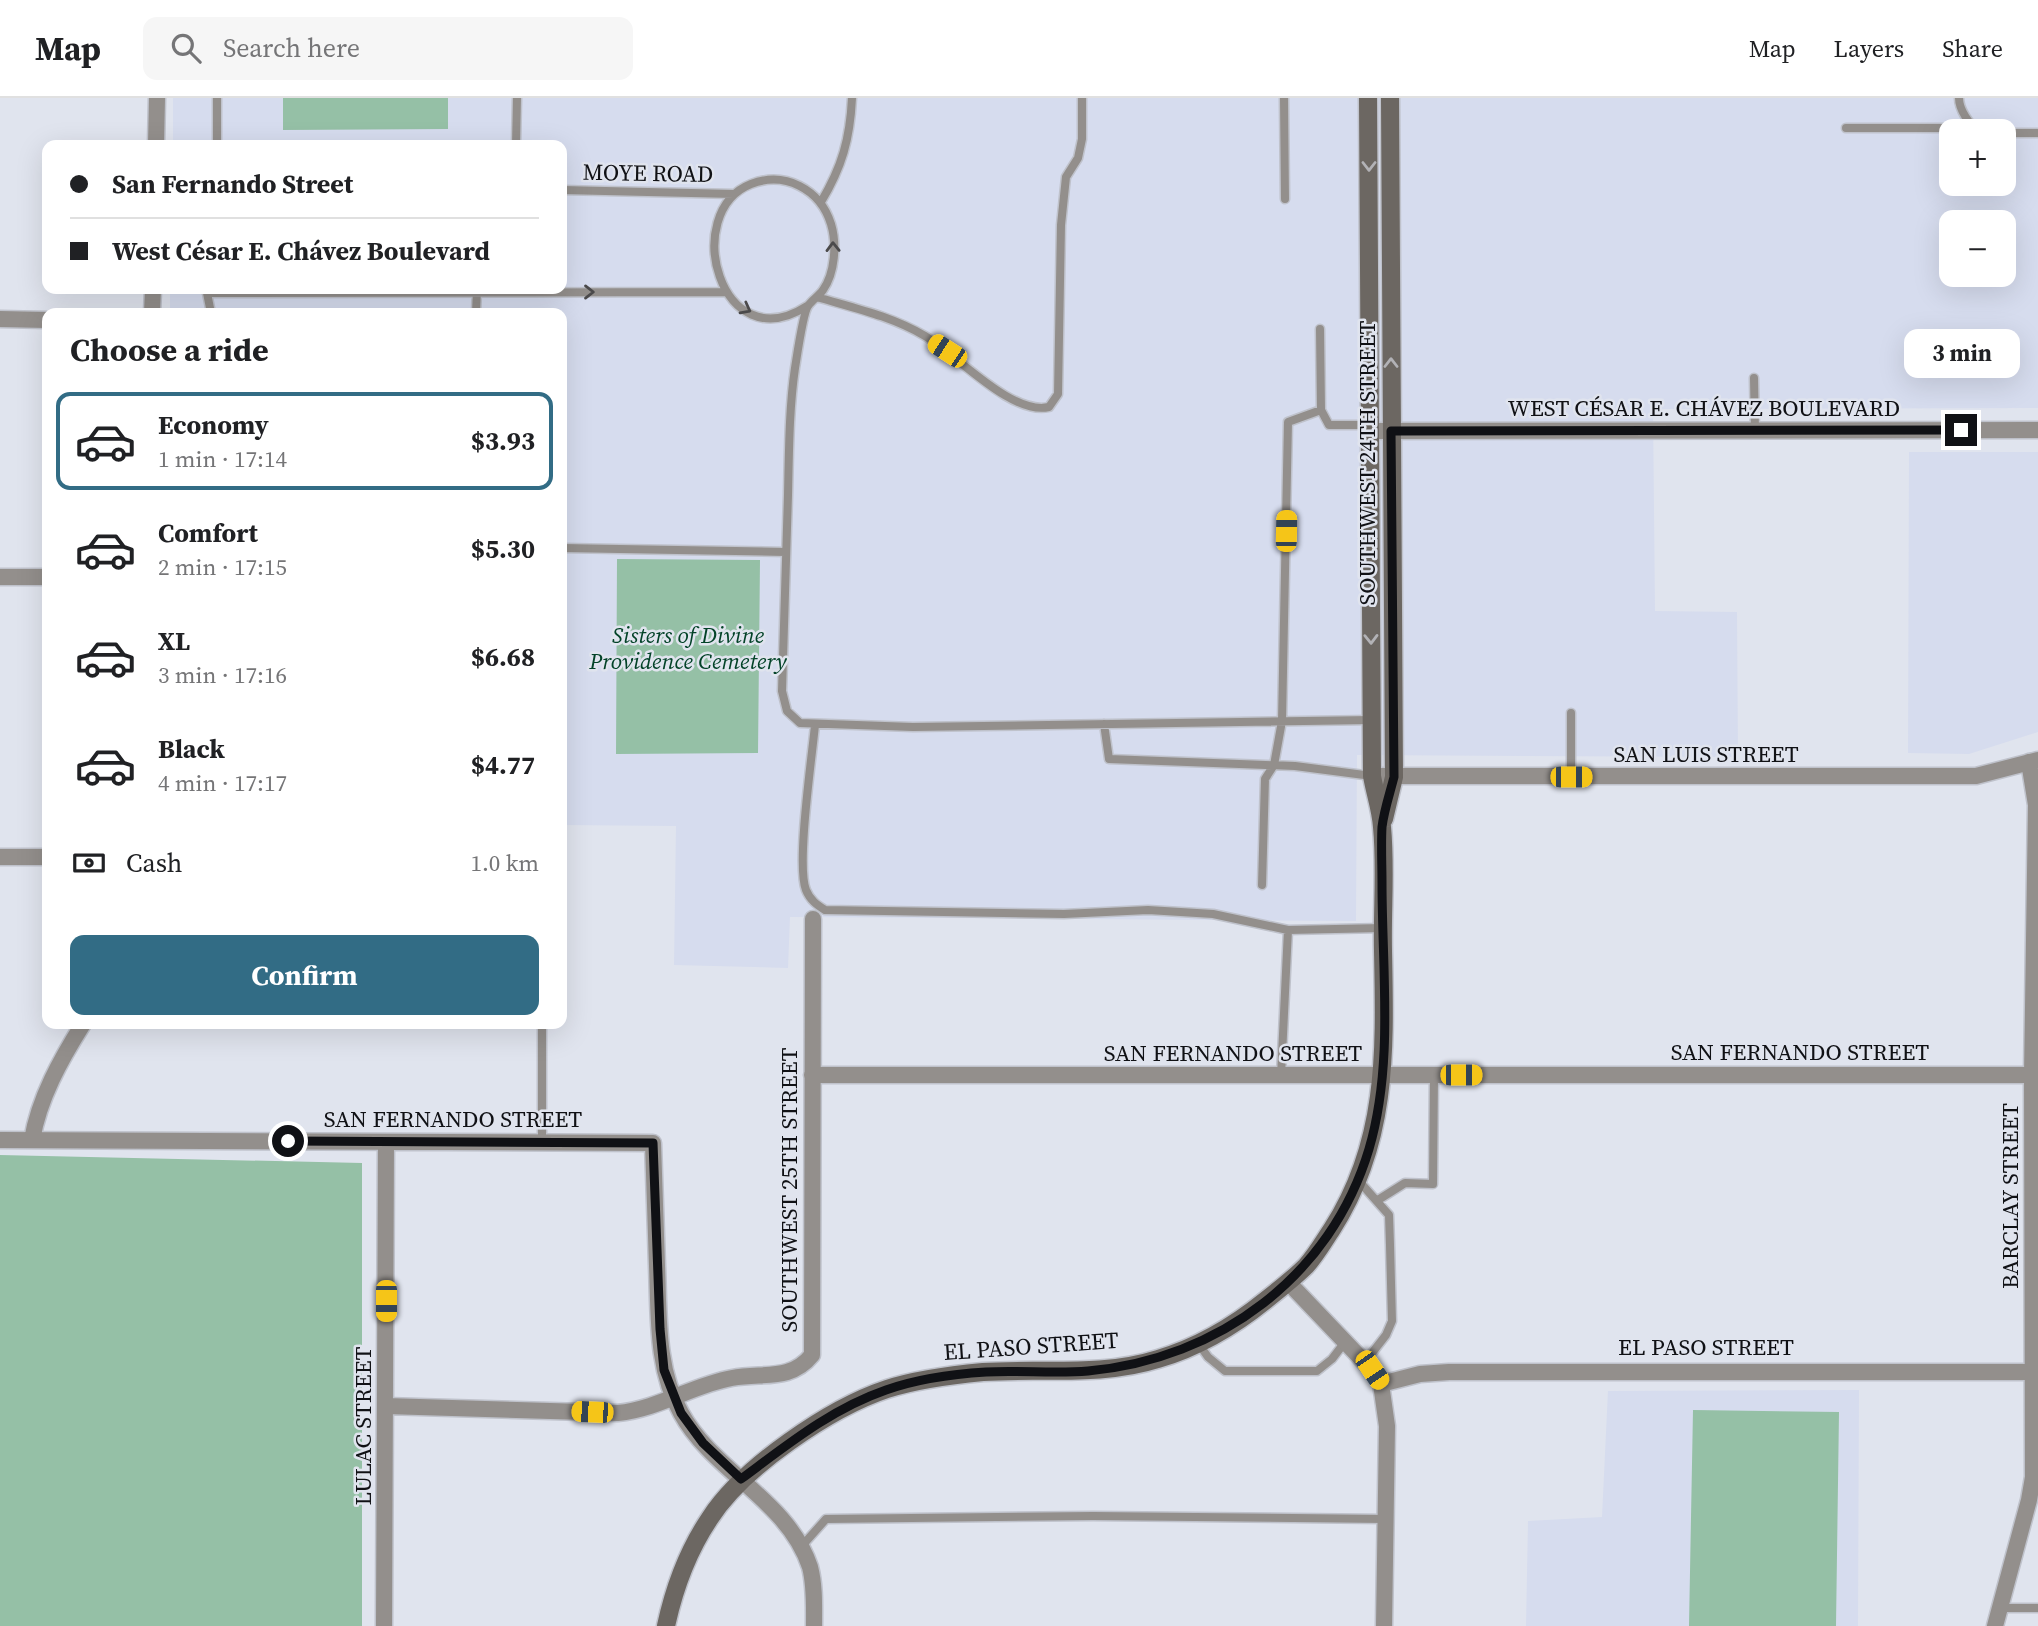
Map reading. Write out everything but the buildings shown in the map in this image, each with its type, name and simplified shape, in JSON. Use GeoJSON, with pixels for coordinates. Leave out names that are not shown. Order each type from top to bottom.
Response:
{"type":"FeatureCollection","features":[{"type":"Feature","properties":{"kind":"main road","name":"SOUTHWEST 24TH STREET"},"geometry":{"type":"LineString","coordinates":[[1288,1282],[1308,1264],[1344,1211],[1358,1180],[1376,1121],[1383,1076],[1382,826],[1371,776],[1368,98]]}},
{"type":"Feature","properties":{"kind":"main road","name":"SOUTHWEST 24TH STREET"},"geometry":{"type":"LineString","coordinates":[[1382,826],[1394,777],[1390,98]]}},
{"type":"Feature","properties":{"kind":"main road","name":"EL PASO STREET"},"geometry":{"type":"LineString","coordinates":[[666,1626],[679,1582],[710,1517],[741,1479],[820,1422],[887,1390],[935,1378],[986,1372],[1088,1371],[1156,1360],[1221,1332],[1288,1282]]}},
{"type":"Feature","properties":{"kind":"street"},"geometry":{"type":"LineString","coordinates":[[156,98],[156,140]]}},
{"type":"Feature","properties":{"kind":"street"},"geometry":{"type":"LineString","coordinates":[[0,319],[42,320]]}},
{"type":"Feature","properties":{"kind":"street","name":"WEST CÉSAR E. CHÁVEZ BOULEVARD"},"geometry":{"type":"LineString","coordinates":[[1369,428],[1391,431],[2038,430]]}},
{"type":"Feature","properties":{"kind":"street"},"geometry":{"type":"LineString","coordinates":[[0,577],[42,577]]}},
{"type":"Feature","properties":{"kind":"street","name":"SAN LUIS STREET"},"geometry":{"type":"LineString","coordinates":[[1371,776],[1976,776],[2034,761]]}},
{"type":"Feature","properties":{"kind":"street","name":"BARCLAY STREET"},"geometry":{"type":"LineString","coordinates":[[1995,1626],[2035,1477],[2033,1372],[2036,1231],[2035,1099],[2032,1075],[2037,855],[2034,761]]}},
{"type":"Feature","properties":{"kind":"street"},"geometry":{"type":"LineString","coordinates":[[0,857],[42,857]]}},
{"type":"Feature","properties":{"kind":"street","name":"SOUTHWEST 25TH STREET"},"geometry":{"type":"LineString","coordinates":[[674,1397],[732,1378],[787,1374],[799,1368],[812,1355],[814,911]]}},
{"type":"Feature","properties":{"kind":"street"},"geometry":{"type":"LineString","coordinates":[[32,1140],[59,1063],[80,1029]]}},
{"type":"Feature","properties":{"kind":"street","name":"SAN FERNANDO STREET"},"geometry":{"type":"LineString","coordinates":[[812,1075],[2032,1075]]}},
{"type":"Feature","properties":{"kind":"street","name":"SAN FERNANDO STREET"},"geometry":{"type":"LineString","coordinates":[[0,1140],[653,1143],[660,1329],[664,1370],[674,1397]]}},
{"type":"Feature","properties":{"kind":"street","name":"LULAC STREET"},"geometry":{"type":"LineString","coordinates":[[384,1626],[386,1142]]}},
{"type":"Feature","properties":{"kind":"street"},"geometry":{"type":"LineString","coordinates":[[1288,1282],[1365,1362],[1381,1384],[1387,1426],[1384,1626]]}},
{"type":"Feature","properties":{"kind":"street","name":"EL PASO STREET"},"geometry":{"type":"LineString","coordinates":[[1381,1384],[1420,1374],[1449,1372],[2033,1372]]}},
{"type":"Feature","properties":{"kind":"street"},"geometry":{"type":"LineString","coordinates":[[386,1406],[618,1413],[636,1411],[674,1397],[681,1413],[703,1443],[779,1516],[801,1547],[810,1568],[814,1626]]}},
{"type":"Feature","properties":{"kind":"lane"},"geometry":{"type":"LineString","coordinates":[[217,98],[217,140]]}},
{"type":"Feature","properties":{"kind":"lane"},"geometry":{"type":"LineString","coordinates":[[516,140],[517,98]]}},
{"type":"Feature","properties":{"kind":"lane"},"geometry":{"type":"LineString","coordinates":[[821,202],[843,160],[852,98]]}},
{"type":"Feature","properties":{"kind":"lane"},"geometry":{"type":"LineString","coordinates":[[817,297],[895,321],[922,334],[1009,398],[1040,409],[1049,407],[1058,394],[1061,225],[1066,177],[1078,158],[1082,139],[1082,98]]}},
{"type":"Feature","properties":{"kind":"lane"},"geometry":{"type":"LineString","coordinates":[[1284,98],[1285,199]]}},
{"type":"Feature","properties":{"kind":"lane"},"geometry":{"type":"LineString","coordinates":[[1959,98],[1959,105],[1969,119]]}},
{"type":"Feature","properties":{"kind":"lane"},"geometry":{"type":"LineString","coordinates":[[1846,128],[1939,129]]}},
{"type":"Feature","properties":{"kind":"lane"},"geometry":{"type":"LineString","coordinates":[[2016,133],[2038,133]]}},
{"type":"Feature","properties":{"kind":"lane"},"geometry":{"type":"LineString","coordinates":[[769,180],[791,181],[821,202],[831,224],[833,257],[827,283],[817,297],[807,306],[784,317],[768,317],[744,310],[731,300],[718,277],[714,251],[717,226],[734,194],[751,184],[769,180]]}},
{"type":"Feature","properties":{"kind":"lane","name":"MOYE ROAD"},"geometry":{"type":"LineString","coordinates":[[567,190],[734,194]]}},
{"type":"Feature","properties":{"kind":"lane"},"geometry":{"type":"LineString","coordinates":[[567,291],[725,292]]}},
{"type":"Feature","properties":{"kind":"lane"},"geometry":{"type":"LineString","coordinates":[[807,306],[795,369],[790,415],[782,691],[787,711],[800,723],[913,727],[1372,720]]}},
{"type":"Feature","properties":{"kind":"lane"},"geometry":{"type":"LineString","coordinates":[[1320,329],[1321,410],[1329,425],[1369,428]]}},
{"type":"Feature","properties":{"kind":"lane"},"geometry":{"type":"LineString","coordinates":[[1755,378],[1755,431]]}},
{"type":"Feature","properties":{"kind":"lane"},"geometry":{"type":"LineString","coordinates":[[1262,885],[1265,779],[1273,765],[1282,722],[1288,422],[1321,410]]}},
{"type":"Feature","properties":{"kind":"lane"},"geometry":{"type":"LineString","coordinates":[[567,548],[786,552]]}},
{"type":"Feature","properties":{"kind":"lane"},"geometry":{"type":"LineString","coordinates":[[1571,713],[1571,777]]}},
{"type":"Feature","properties":{"kind":"lane"},"geometry":{"type":"LineString","coordinates":[[1104,724],[1109,759],[1295,766],[1371,776]]}},
{"type":"Feature","properties":{"kind":"lane"},"geometry":{"type":"LineString","coordinates":[[815,725],[803,856],[805,888],[814,911],[1064,914],[1148,910],[1213,914],[1288,930],[1382,928]]}},
{"type":"Feature","properties":{"kind":"lane"},"geometry":{"type":"LineString","coordinates":[[1281,1076],[1288,930]]}},
{"type":"Feature","properties":{"kind":"lane"},"geometry":{"type":"LineString","coordinates":[[542,1029],[542,1143]]}},
{"type":"Feature","properties":{"kind":"lane"},"geometry":{"type":"LineString","coordinates":[[1378,1200],[1405,1184],[1433,1184],[1434,1075]]}},
{"type":"Feature","properties":{"kind":"lane"},"geometry":{"type":"LineString","coordinates":[[1358,1180],[1389,1214],[1392,1321],[1386,1335],[1365,1362]]}},
{"type":"Feature","properties":{"kind":"lane"},"geometry":{"type":"LineString","coordinates":[[1198,1343],[1208,1357],[1225,1371],[1317,1371],[1332,1359],[1345,1342]]}},
{"type":"Feature","properties":{"kind":"lane"},"geometry":{"type":"LineString","coordinates":[[801,1547],[826,1519],[1093,1516],[1386,1519]]}},
{"type":"Feature","properties":{"kind":"lane"},"geometry":{"type":"LineString","coordinates":[[2000,1608],[2038,1608]]}},
{"type":"Feature","properties":{"kind":"shaded area"},"geometry":{"type":"Polygon","coordinates":[[[173,98],[2038,98],[2038,408],[1653,409],[1655,611],[1737,612],[1738,757],[1357,755],[1356,921],[790,917],[788,968],[674,965],[676,826],[567,825],[567,308],[170,308],[170,294],[567,294],[567,140],[173,140],[173,98]]]}},
{"type":"Feature","properties":{"kind":"shaded area"},"geometry":{"type":"Polygon","coordinates":[[[1909,452],[2038,452],[2038,732],[1969,754],[1908,753],[1909,452]]]}},
{"type":"Feature","properties":{"kind":"shaded area"},"geometry":{"type":"Polygon","coordinates":[[[1859,1390],[1858,1626],[1526,1626],[1528,1521],[1602,1517],[1608,1391],[1859,1390]]]}},
{"type":"Feature","properties":{"kind":"green space"},"geometry":{"type":"Polygon","coordinates":[[[283,98],[448,98],[448,129],[283,130],[283,98]]]}},
{"type":"Feature","properties":{"kind":"green space","name":"Sisters of Divine Providence Cemetery"},"geometry":{"type":"Polygon","coordinates":[[[617,559],[760,560],[758,753],[616,754],[617,559]]]}},
{"type":"Feature","properties":{"kind":"green space"},"geometry":{"type":"Polygon","coordinates":[[[0,1155],[362,1163],[362,1626],[0,1626],[0,1155]]]}},
{"type":"Feature","properties":{"kind":"green space"},"geometry":{"type":"Polygon","coordinates":[[[1693,1410],[1839,1412],[1836,1626],[1689,1626],[1693,1410]]]}},
{"type":"Feature","properties":{"kind":"route"},"geometry":{"type":"LineString","coordinates":[[288,1141],[653,1143],[664,1370],[681,1413],[703,1443],[741,1479],[820,1422],[887,1390],[935,1378],[986,1372],[1088,1371],[1156,1360],[1191,1347],[1221,1332],[1246,1315],[1308,1264],[1344,1211],[1364,1164],[1376,1121],[1384,1056],[1382,826],[1394,777],[1391,431],[1961,430]]}}]}
